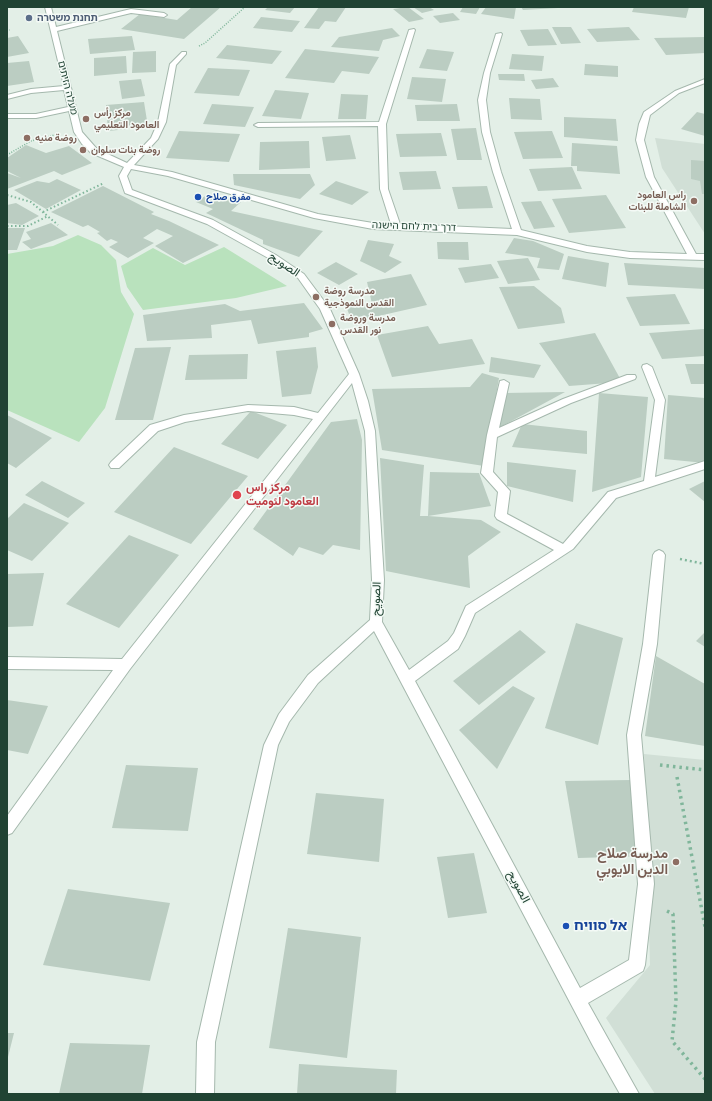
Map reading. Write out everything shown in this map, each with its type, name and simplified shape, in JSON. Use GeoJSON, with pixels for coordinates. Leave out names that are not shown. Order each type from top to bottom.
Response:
{"type":"FeatureCollection","features":[{"type":"Feature","properties":{"kind":"street","name":"מעלה הזיתים"},"geometry":{"type":"LineString","coordinates":[[48,7],[77,129],[85,142],[94,151],[128,166]]}},
{"type":"Feature","properties":{"kind":"street"},"geometry":{"type":"LineString","coordinates":[[53,30],[131,11],[164,15]]}},
{"type":"Feature","properties":{"kind":"street"},"geometry":{"type":"LineString","coordinates":[[396,226],[384,189],[382,124],[412,30]]}},
{"type":"Feature","properties":{"kind":"street"},"geometry":{"type":"LineString","coordinates":[[499,34],[487,73],[482,100],[486,132],[497,172],[517,232]]}},
{"type":"Feature","properties":{"kind":"street"},"geometry":{"type":"LineString","coordinates":[[123,176],[128,166],[154,139],[162,122],[173,64],[184,53]]}},
{"type":"Feature","properties":{"kind":"street"},"geometry":{"type":"LineString","coordinates":[[693,257],[650,177],[640,140],[643,124],[647,114],[677,92],[705,82]]}},
{"type":"Feature","properties":{"kind":"street"},"geometry":{"type":"LineString","coordinates":[[7,97],[31,91],[67,88]]}},
{"type":"Feature","properties":{"kind":"street"},"geometry":{"type":"LineString","coordinates":[[7,116],[36,116],[72,108]]}},
{"type":"Feature","properties":{"kind":"street"},"geometry":{"type":"LineString","coordinates":[[258,125],[382,124]]}},
{"type":"Feature","properties":{"kind":"street","name":"דרך בית לחם הישנה"},"geometry":{"type":"LineString","coordinates":[[128,166],[169,174],[317,216],[373,226],[517,232],[630,256],[705,257]]}},
{"type":"Feature","properties":{"kind":"street","name":"الصويح"},"geometry":{"type":"LineString","coordinates":[[123,176],[128,191],[210,222],[273,257],[301,276],[325,309],[354,374],[363,401],[370,432],[378,580],[376,622],[630,1094]]}},
{"type":"Feature","properties":{"kind":"street"},"geometry":{"type":"LineString","coordinates":[[647,367],[660,400],[649,483]]}},
{"type":"Feature","properties":{"kind":"street"},"geometry":{"type":"LineString","coordinates":[[7,828],[124,665],[354,374]]}},
{"type":"Feature","properties":{"kind":"street"},"geometry":{"type":"LineString","coordinates":[[492,435],[567,401],[631,377]]}},
{"type":"Feature","properties":{"kind":"street"},"geometry":{"type":"LineString","coordinates":[[504,383],[492,435],[487,473],[504,491],[501,516],[563,549]]}},
{"type":"Feature","properties":{"kind":"street"},"geometry":{"type":"LineString","coordinates":[[115,465],[154,428],[184,419],[248,408],[294,411],[320,417]]}},
{"type":"Feature","properties":{"kind":"street"},"geometry":{"type":"LineString","coordinates":[[406,680],[453,645],[459,636],[470,610],[569,546],[612,495],[705,465]]}},
{"type":"Feature","properties":{"kind":"street"},"geometry":{"type":"LineString","coordinates":[[578,999],[637,965],[646,884],[634,735],[650,644],[659,555]]}},
{"type":"Feature","properties":{"kind":"street"},"geometry":{"type":"LineString","coordinates":[[205,1094],[206,1042],[271,746],[284,718],[313,679],[376,622]]}},
{"type":"Feature","properties":{"kind":"street"},"geometry":{"type":"LineString","coordinates":[[7,663],[124,665]]}},
{"type":"Feature","properties":{"kind":"path"},"geometry":{"type":"LineString","coordinates":[[184,53],[205,44],[246,7]]}},
{"type":"Feature","properties":{"kind":"path"},"geometry":{"type":"LineString","coordinates":[[7,155],[30,141],[77,129]]}},
{"type":"Feature","properties":{"kind":"path"},"geometry":{"type":"LineString","coordinates":[[43,212],[109,180],[123,176]]}},
{"type":"Feature","properties":{"kind":"path"},"geometry":{"type":"LineString","coordinates":[[7,196],[31,202],[58,225]]}},
{"type":"Feature","properties":{"kind":"path"},"geometry":{"type":"LineString","coordinates":[[7,226],[28,226],[48,216]]}},
{"type":"Feature","properties":{"kind":"path"},"geometry":{"type":"LineString","coordinates":[[637,762],[705,770]]}},
{"type":"Feature","properties":{"kind":"path"},"geometry":{"type":"LineString","coordinates":[[677,777],[705,927]]}},
{"type":"Feature","properties":{"kind":"path"},"geometry":{"type":"LineString","coordinates":[[645,897],[673,914],[676,1002],[672,1041],[705,1079]]}},
{"type":"Feature","properties":{"kind":"shaded area","name":"راس العامود الشاملة للبنات"},"geometry":{"type":"Polygon","coordinates":[[[655,138],[705,144],[705,234],[662,168],[655,138]]]}},
{"type":"Feature","properties":{"kind":"shaded area","name":"مدرسة صلاح الدين الايوبي"},"geometry":{"type":"Polygon","coordinates":[[[644,754],[705,760],[705,1094],[655,1094],[606,1018],[650,965],[644,754]]]}},
{"type":"Feature","properties":{"kind":"green space"},"geometry":{"type":"Polygon","coordinates":[[[78,235],[101,245],[116,260],[121,292],[134,314],[105,408],[79,442],[7,410],[7,254],[53,246],[78,235]]]}},
{"type":"Feature","properties":{"kind":"green space"},"geometry":{"type":"Polygon","coordinates":[[[224,247],[287,286],[236,298],[143,310],[127,287],[121,266],[153,248],[185,265],[224,247]]]}},
{"type":"Feature","properties":{"kind":"building"},"geometry":{"type":"Polygon","coordinates":[[[192,7],[221,7],[184,39],[121,29],[140,14],[177,20],[192,7]]]}},
{"type":"Feature","properties":{"kind":"building"},"geometry":{"type":"Polygon","coordinates":[[[268,7],[295,7],[290,13],[265,10],[268,7]]]}},
{"type":"Feature","properties":{"kind":"building"},"geometry":{"type":"Polygon","coordinates":[[[319,7],[346,7],[336,22],[325,21],[319,29],[304,28],[319,7]]]}},
{"type":"Feature","properties":{"kind":"building"},"geometry":{"type":"Polygon","coordinates":[[[408,7],[424,19],[409,22],[393,9],[408,7]]]}},
{"type":"Feature","properties":{"kind":"building"},"geometry":{"type":"Polygon","coordinates":[[[413,7],[429,7],[434,10],[422,13],[413,7]]]}},
{"type":"Feature","properties":{"kind":"building"},"geometry":{"type":"Polygon","coordinates":[[[463,7],[480,7],[476,14],[460,12],[463,7]]]}},
{"type":"Feature","properties":{"kind":"building"},"geometry":{"type":"Polygon","coordinates":[[[486,7],[516,7],[514,19],[481,14],[486,7]]]}},
{"type":"Feature","properties":{"kind":"building"},"geometry":{"type":"Polygon","coordinates":[[[521,7],[557,7],[558,8],[523,10],[521,7]]]}},
{"type":"Feature","properties":{"kind":"building"},"geometry":{"type":"Polygon","coordinates":[[[634,7],[689,7],[686,18],[632,12],[634,7]]]}},
{"type":"Feature","properties":{"kind":"building"},"geometry":{"type":"Polygon","coordinates":[[[453,13],[460,20],[440,23],[433,16],[453,13]]]}},
{"type":"Feature","properties":{"kind":"building"},"geometry":{"type":"Polygon","coordinates":[[[261,17],[300,21],[292,32],[253,28],[261,17]]]}},
{"type":"Feature","properties":{"kind":"building"},"geometry":{"type":"Polygon","coordinates":[[[552,27],[571,27],[581,43],[561,44],[552,27]]]}},
{"type":"Feature","properties":{"kind":"building"},"geometry":{"type":"Polygon","coordinates":[[[629,27],[640,40],[597,42],[587,29],[629,27]]]}},
{"type":"Feature","properties":{"kind":"building"},"geometry":{"type":"Polygon","coordinates":[[[392,28],[400,36],[383,40],[379,51],[331,47],[339,37],[392,28]]]}},
{"type":"Feature","properties":{"kind":"building"},"geometry":{"type":"Polygon","coordinates":[[[548,29],[557,45],[528,46],[520,30],[548,29]]]}},
{"type":"Feature","properties":{"kind":"building"},"geometry":{"type":"Polygon","coordinates":[[[18,36],[29,53],[7,57],[7,38],[18,36]]]}},
{"type":"Feature","properties":{"kind":"building"},"geometry":{"type":"Polygon","coordinates":[[[132,36],[135,50],[90,54],[88,39],[132,36]]]}},
{"type":"Feature","properties":{"kind":"building"},"geometry":{"type":"Polygon","coordinates":[[[705,37],[705,53],[666,55],[654,38],[705,37]]]}},
{"type":"Feature","properties":{"kind":"building"},"geometry":{"type":"Polygon","coordinates":[[[227,45],[282,51],[272,64],[216,58],[227,45]]]}},
{"type":"Feature","properties":{"kind":"building"},"geometry":{"type":"Polygon","coordinates":[[[305,49],[379,57],[369,74],[342,71],[334,83],[285,78],[305,49]]]}},
{"type":"Feature","properties":{"kind":"building"},"geometry":{"type":"Polygon","coordinates":[[[427,49],[454,52],[447,71],[419,68],[427,49]]]}},
{"type":"Feature","properties":{"kind":"building"},"geometry":{"type":"Polygon","coordinates":[[[156,51],[156,72],[132,73],[133,52],[156,51]]]}},
{"type":"Feature","properties":{"kind":"building"},"geometry":{"type":"Polygon","coordinates":[[[512,54],[544,56],[542,71],[509,69],[512,54]]]}},
{"type":"Feature","properties":{"kind":"building"},"geometry":{"type":"Polygon","coordinates":[[[126,56],[127,73],[94,76],[94,58],[126,56]]]}},
{"type":"Feature","properties":{"kind":"building"},"geometry":{"type":"Polygon","coordinates":[[[29,61],[34,82],[7,86],[7,63],[29,61]]]}},
{"type":"Feature","properties":{"kind":"building"},"geometry":{"type":"Polygon","coordinates":[[[585,64],[618,66],[618,77],[584,75],[585,64]]]}},
{"type":"Feature","properties":{"kind":"building"},"geometry":{"type":"Polygon","coordinates":[[[208,68],[250,70],[239,96],[194,93],[208,68]]]}},
{"type":"Feature","properties":{"kind":"building"},"geometry":{"type":"Polygon","coordinates":[[[498,74],[524,74],[525,81],[499,80],[498,74]]]}},
{"type":"Feature","properties":{"kind":"building"},"geometry":{"type":"Polygon","coordinates":[[[412,77],[446,79],[442,102],[407,99],[412,77]]]}},
{"type":"Feature","properties":{"kind":"building"},"geometry":{"type":"Polygon","coordinates":[[[553,78],[559,87],[536,89],[531,80],[553,78]]]}},
{"type":"Feature","properties":{"kind":"building"},"geometry":{"type":"Polygon","coordinates":[[[141,79],[145,96],[122,99],[119,81],[141,79]]]}},
{"type":"Feature","properties":{"kind":"building"},"geometry":{"type":"Polygon","coordinates":[[[275,90],[309,93],[301,119],[262,116],[275,90]]]}},
{"type":"Feature","properties":{"kind":"building"},"geometry":{"type":"Polygon","coordinates":[[[341,94],[368,95],[366,119],[338,119],[341,94]]]}},
{"type":"Feature","properties":{"kind":"building"},"geometry":{"type":"Polygon","coordinates":[[[509,98],[540,99],[542,120],[511,119],[509,98]]]}},
{"type":"Feature","properties":{"kind":"building"},"geometry":{"type":"Polygon","coordinates":[[[144,102],[148,127],[108,131],[106,105],[144,102]]]}},
{"type":"Feature","properties":{"kind":"building"},"geometry":{"type":"Polygon","coordinates":[[[212,104],[254,107],[245,127],[203,124],[212,104]]]}},
{"type":"Feature","properties":{"kind":"building"},"geometry":{"type":"Polygon","coordinates":[[[457,104],[460,121],[417,121],[415,105],[457,104]]]}},
{"type":"Feature","properties":{"kind":"building"},"geometry":{"type":"Polygon","coordinates":[[[697,112],[705,114],[705,136],[681,129],[697,112]]]}},
{"type":"Feature","properties":{"kind":"building"},"geometry":{"type":"Polygon","coordinates":[[[564,117],[616,119],[618,141],[564,137],[564,117]]]}},
{"type":"Feature","properties":{"kind":"building"},"geometry":{"type":"Polygon","coordinates":[[[476,128],[482,160],[457,160],[451,129],[476,128]]]}},
{"type":"Feature","properties":{"kind":"building"},"geometry":{"type":"Polygon","coordinates":[[[179,131],[240,134],[229,162],[166,158],[179,131]]]}},
{"type":"Feature","properties":{"kind":"building"},"geometry":{"type":"Polygon","coordinates":[[[552,131],[563,158],[523,159],[514,132],[552,131]]]}},
{"type":"Feature","properties":{"kind":"building"},"geometry":{"type":"Polygon","coordinates":[[[441,133],[447,156],[400,157],[396,134],[441,133]]]}},
{"type":"Feature","properties":{"kind":"building"},"geometry":{"type":"Polygon","coordinates":[[[350,135],[356,159],[326,161],[322,137],[350,135]]]}},
{"type":"Feature","properties":{"kind":"building"},"geometry":{"type":"Polygon","coordinates":[[[309,141],[310,168],[259,170],[260,142],[309,141]]]}},
{"type":"Feature","properties":{"kind":"building"},"geometry":{"type":"Polygon","coordinates":[[[572,143],[617,146],[620,174],[577,171],[577,166],[571,166],[572,143]]]}},
{"type":"Feature","properties":{"kind":"building"},"geometry":{"type":"Polygon","coordinates":[[[26,145],[46,153],[69,146],[92,163],[62,175],[54,171],[7,189],[7,173],[21,178],[7,171],[7,158],[26,145]]]}},
{"type":"Feature","properties":{"kind":"building"},"geometry":{"type":"Polygon","coordinates":[[[691,160],[705,161],[705,194],[702,194],[700,181],[691,179],[691,160]]]}},
{"type":"Feature","properties":{"kind":"building"},"geometry":{"type":"Polygon","coordinates":[[[572,167],[582,189],[538,191],[529,169],[572,167]]]}},
{"type":"Feature","properties":{"kind":"building"},"geometry":{"type":"Polygon","coordinates":[[[436,171],[441,189],[403,190],[399,172],[436,171]]]}},
{"type":"Feature","properties":{"kind":"building"},"geometry":{"type":"Polygon","coordinates":[[[233,174],[310,174],[315,185],[300,199],[234,185],[233,174]]]}},
{"type":"Feature","properties":{"kind":"building"},"geometry":{"type":"Polygon","coordinates":[[[57,179],[81,190],[46,209],[14,190],[37,181],[49,183],[57,179]]]}},
{"type":"Feature","properties":{"kind":"building"},"geometry":{"type":"Polygon","coordinates":[[[336,181],[369,192],[352,205],[319,194],[336,181]]]}},
{"type":"Feature","properties":{"kind":"building"},"geometry":{"type":"Polygon","coordinates":[[[103,186],[154,212],[151,214],[219,245],[183,263],[155,246],[173,236],[157,229],[143,238],[154,243],[128,258],[109,247],[118,242],[111,239],[107,241],[97,233],[100,232],[88,225],[83,227],[51,212],[103,186]]]}},
{"type":"Feature","properties":{"kind":"building"},"geometry":{"type":"Polygon","coordinates":[[[487,186],[493,208],[458,209],[452,187],[487,186]]]}},
{"type":"Feature","properties":{"kind":"building"},"geometry":{"type":"Polygon","coordinates":[[[208,194],[241,202],[231,211],[323,231],[299,257],[263,244],[263,240],[206,213],[213,209],[196,202],[208,194]]]}},
{"type":"Feature","properties":{"kind":"building"},"geometry":{"type":"Polygon","coordinates":[[[606,195],[626,228],[569,233],[552,199],[606,195]]]}},
{"type":"Feature","properties":{"kind":"building"},"geometry":{"type":"Polygon","coordinates":[[[541,201],[555,227],[534,229],[521,202],[541,201]]]}},
{"type":"Feature","properties":{"kind":"building"},"geometry":{"type":"Polygon","coordinates":[[[16,203],[39,216],[22,225],[7,223],[7,205],[16,203]]]}},
{"type":"Feature","properties":{"kind":"building"},"geometry":{"type":"Polygon","coordinates":[[[51,223],[68,235],[31,249],[22,242],[31,239],[26,232],[51,223]]]}},
{"type":"Feature","properties":{"kind":"building"},"geometry":{"type":"Polygon","coordinates":[[[7,228],[25,228],[17,250],[7,250],[7,228]]]}},
{"type":"Feature","properties":{"kind":"building"},"geometry":{"type":"Polygon","coordinates":[[[514,238],[533,241],[564,254],[559,270],[537,268],[540,258],[505,253],[514,238]]]}},
{"type":"Feature","properties":{"kind":"building"},"geometry":{"type":"Polygon","coordinates":[[[368,240],[394,244],[389,256],[402,262],[385,273],[360,261],[368,240]]]}},
{"type":"Feature","properties":{"kind":"building"},"geometry":{"type":"Polygon","coordinates":[[[437,242],[468,242],[469,260],[438,259],[437,242]]]}},
{"type":"Feature","properties":{"kind":"building"},"geometry":{"type":"Polygon","coordinates":[[[568,256],[609,263],[606,287],[562,279],[568,256]]]}},
{"type":"Feature","properties":{"kind":"building"},"geometry":{"type":"Polygon","coordinates":[[[528,258],[540,280],[508,284],[497,261],[528,258]]]}},
{"type":"Feature","properties":{"kind":"building"},"geometry":{"type":"Polygon","coordinates":[[[336,262],[358,274],[339,285],[317,273],[336,262]]]}},
{"type":"Feature","properties":{"kind":"building"},"geometry":{"type":"Polygon","coordinates":[[[624,263],[705,268],[705,289],[628,285],[624,263]]]}},
{"type":"Feature","properties":{"kind":"building"},"geometry":{"type":"Polygon","coordinates":[[[491,264],[499,278],[465,283],[458,268],[491,264]]]}},
{"type":"Feature","properties":{"kind":"building"},"geometry":{"type":"Polygon","coordinates":[[[411,274],[427,305],[352,322],[346,306],[372,304],[367,282],[411,274]]]}},
{"type":"Feature","properties":{"kind":"building"},"geometry":{"type":"Polygon","coordinates":[[[534,286],[561,308],[565,323],[518,329],[499,287],[534,286]]]}},
{"type":"Feature","properties":{"kind":"building"},"geometry":{"type":"Polygon","coordinates":[[[675,294],[690,324],[640,326],[626,297],[675,294]]]}},
{"type":"Feature","properties":{"kind":"building"},"geometry":{"type":"Polygon","coordinates":[[[304,303],[323,329],[309,333],[309,337],[258,344],[251,320],[211,325],[212,338],[147,341],[143,315],[225,304],[240,311],[304,303]]]}},
{"type":"Feature","properties":{"kind":"building"},"geometry":{"type":"Polygon","coordinates":[[[428,326],[439,344],[472,339],[485,364],[392,377],[377,335],[428,326]]]}},
{"type":"Feature","properties":{"kind":"building"},"geometry":{"type":"Polygon","coordinates":[[[704,329],[705,356],[662,359],[649,333],[704,329]]]}},
{"type":"Feature","properties":{"kind":"building"},"geometry":{"type":"Polygon","coordinates":[[[595,333],[622,382],[569,386],[539,343],[595,333]]]}},
{"type":"Feature","properties":{"kind":"building"},"geometry":{"type":"Polygon","coordinates":[[[171,347],[153,420],[115,420],[135,348],[171,347]]]}},
{"type":"Feature","properties":{"kind":"building"},"geometry":{"type":"Polygon","coordinates":[[[316,347],[318,367],[311,394],[282,397],[276,351],[316,347]]]}},
{"type":"Feature","properties":{"kind":"building"},"geometry":{"type":"Polygon","coordinates":[[[248,354],[247,379],[185,380],[189,355],[248,354]]]}},
{"type":"Feature","properties":{"kind":"building"},"geometry":{"type":"Polygon","coordinates":[[[491,357],[541,365],[534,378],[489,372],[491,357]]]}},
{"type":"Feature","properties":{"kind":"building"},"geometry":{"type":"Polygon","coordinates":[[[685,364],[705,364],[705,384],[691,384],[685,364]]]}},
{"type":"Feature","properties":{"kind":"building"},"geometry":{"type":"Polygon","coordinates":[[[482,373],[499,378],[484,466],[382,450],[372,389],[470,387],[482,373]]]}},
{"type":"Feature","properties":{"kind":"building"},"geometry":{"type":"Polygon","coordinates":[[[565,392],[495,430],[504,393],[565,392]]]}},
{"type":"Feature","properties":{"kind":"building"},"geometry":{"type":"Polygon","coordinates":[[[599,393],[648,397],[641,477],[592,492],[599,393]]]}},
{"type":"Feature","properties":{"kind":"building"},"geometry":{"type":"Polygon","coordinates":[[[668,395],[705,398],[705,463],[664,459],[668,395]]]}},
{"type":"Feature","properties":{"kind":"building"},"geometry":{"type":"Polygon","coordinates":[[[251,411],[287,425],[258,459],[221,444],[251,411]]]}},
{"type":"Feature","properties":{"kind":"building"},"geometry":{"type":"Polygon","coordinates":[[[7,415],[52,438],[16,468],[7,463],[7,415]]]}},
{"type":"Feature","properties":{"kind":"building"},"geometry":{"type":"Polygon","coordinates":[[[357,419],[362,440],[360,550],[333,545],[323,555],[299,547],[293,556],[253,529],[331,422],[357,419]]]}},
{"type":"Feature","properties":{"kind":"building"},"geometry":{"type":"Polygon","coordinates":[[[522,424],[587,431],[587,454],[512,447],[522,424]]]}},
{"type":"Feature","properties":{"kind":"building"},"geometry":{"type":"Polygon","coordinates":[[[174,447],[248,476],[191,544],[114,512],[174,447]]]}},
{"type":"Feature","properties":{"kind":"building"},"geometry":{"type":"Polygon","coordinates":[[[380,458],[424,465],[420,516],[481,520],[501,532],[468,556],[470,588],[386,571],[380,458]]]}},
{"type":"Feature","properties":{"kind":"building"},"geometry":{"type":"Polygon","coordinates":[[[507,462],[576,470],[573,502],[507,486],[507,462]]]}},
{"type":"Feature","properties":{"kind":"building"},"geometry":{"type":"Polygon","coordinates":[[[430,472],[479,473],[491,506],[428,516],[430,472]]]}},
{"type":"Feature","properties":{"kind":"building"},"geometry":{"type":"Polygon","coordinates":[[[42,481],[85,503],[68,518],[25,495],[42,481]]]}},
{"type":"Feature","properties":{"kind":"building"},"geometry":{"type":"Polygon","coordinates":[[[705,481],[705,502],[689,489],[705,481]]]}},
{"type":"Feature","properties":{"kind":"building"},"geometry":{"type":"Polygon","coordinates":[[[24,503],[69,523],[32,561],[7,550],[7,519],[24,503]]]}},
{"type":"Feature","properties":{"kind":"building"},"geometry":{"type":"Polygon","coordinates":[[[129,535],[179,555],[119,628],[66,604],[129,535]]]}},
{"type":"Feature","properties":{"kind":"building"},"geometry":{"type":"Polygon","coordinates":[[[44,573],[33,626],[7,627],[7,574],[44,573]]]}},
{"type":"Feature","properties":{"kind":"building"},"geometry":{"type":"Polygon","coordinates":[[[576,623],[623,638],[598,745],[545,728],[576,623]]]}},
{"type":"Feature","properties":{"kind":"building"},"geometry":{"type":"Polygon","coordinates":[[[520,630],[546,652],[479,705],[453,681],[520,630]]]}},
{"type":"Feature","properties":{"kind":"building"},"geometry":{"type":"Polygon","coordinates":[[[705,632],[705,647],[696,641],[705,632]]]}},
{"type":"Feature","properties":{"kind":"building"},"geometry":{"type":"Polygon","coordinates":[[[656,656],[705,684],[705,746],[645,736],[656,656]]]}},
{"type":"Feature","properties":{"kind":"building"},"geometry":{"type":"Polygon","coordinates":[[[513,686],[535,698],[497,769],[459,730],[513,686]]]}},
{"type":"Feature","properties":{"kind":"building"},"geometry":{"type":"Polygon","coordinates":[[[7,700],[48,706],[28,754],[7,750],[7,700]]]}},
{"type":"Feature","properties":{"kind":"building"},"geometry":{"type":"Polygon","coordinates":[[[126,765],[198,768],[188,831],[112,828],[126,765]]]}},
{"type":"Feature","properties":{"kind":"building"},"geometry":{"type":"Polygon","coordinates":[[[631,780],[648,856],[578,858],[565,781],[631,780]]]}},
{"type":"Feature","properties":{"kind":"building"},"geometry":{"type":"Polygon","coordinates":[[[316,793],[384,799],[379,862],[307,854],[316,793]]]}},
{"type":"Feature","properties":{"kind":"building"},"geometry":{"type":"Polygon","coordinates":[[[474,853],[487,913],[448,918],[437,857],[474,853]]]}},
{"type":"Feature","properties":{"kind":"building"},"geometry":{"type":"Polygon","coordinates":[[[68,889],[170,903],[150,981],[43,965],[68,889]]]}},
{"type":"Feature","properties":{"kind":"building"},"geometry":{"type":"Polygon","coordinates":[[[288,928],[361,937],[347,1058],[269,1048],[288,928]]]}},
{"type":"Feature","properties":{"kind":"building"},"geometry":{"type":"Polygon","coordinates":[[[7,1033],[14,1033],[8,1057],[7,1057],[7,1033]]]}},
{"type":"Feature","properties":{"kind":"building"},"geometry":{"type":"Polygon","coordinates":[[[70,1043],[150,1045],[142,1094],[59,1094],[70,1043]]]}},
{"type":"Feature","properties":{"kind":"building"},"geometry":{"type":"Polygon","coordinates":[[[299,1064],[397,1070],[396,1094],[297,1094],[299,1064]]]}},
{"type":"Feature","properties":{"kind":"place","name":"תחנת משטרה"},"geometry":{"type":"Point","coordinates":[29,18]}},
{"type":"Feature","properties":{"kind":"place","name":"مركز رأس العامود التعليمي"},"geometry":{"type":"Point","coordinates":[86,119]}},
{"type":"Feature","properties":{"kind":"place","name":"روضة منيه"},"geometry":{"type":"Point","coordinates":[27,138]}},
{"type":"Feature","properties":{"kind":"place","name":"روضة بنات سلوان"},"geometry":{"type":"Point","coordinates":[83,150]}},
{"type":"Feature","properties":{"kind":"place","name":"مفرق صلاح"},"geometry":{"type":"Point","coordinates":[198,197]}},
{"type":"Feature","properties":{"kind":"place","name":"راس العامود الشاملة للبنات"},"geometry":{"type":"Point","coordinates":[694,201]}},
{"type":"Feature","properties":{"kind":"place","name":"مدرسة روضة القدس النموذجية"},"geometry":{"type":"Point","coordinates":[316,297]}},
{"type":"Feature","properties":{"kind":"place","name":"مدرسة وروضة نور القدس"},"geometry":{"type":"Point","coordinates":[332,324]}},
{"type":"Feature","properties":{"kind":"place","name":"مركز راس العامود لئوميت"},"geometry":{"type":"Point","coordinates":[237,495]}},
{"type":"Feature","properties":{"kind":"place","name":"مدرسة صلاح الدين الايوبي"},"geometry":{"type":"Point","coordinates":[676,862]}},
{"type":"Feature","properties":{"kind":"place","name":"אל סוויח"},"geometry":{"type":"Point","coordinates":[566,926]}}]}
